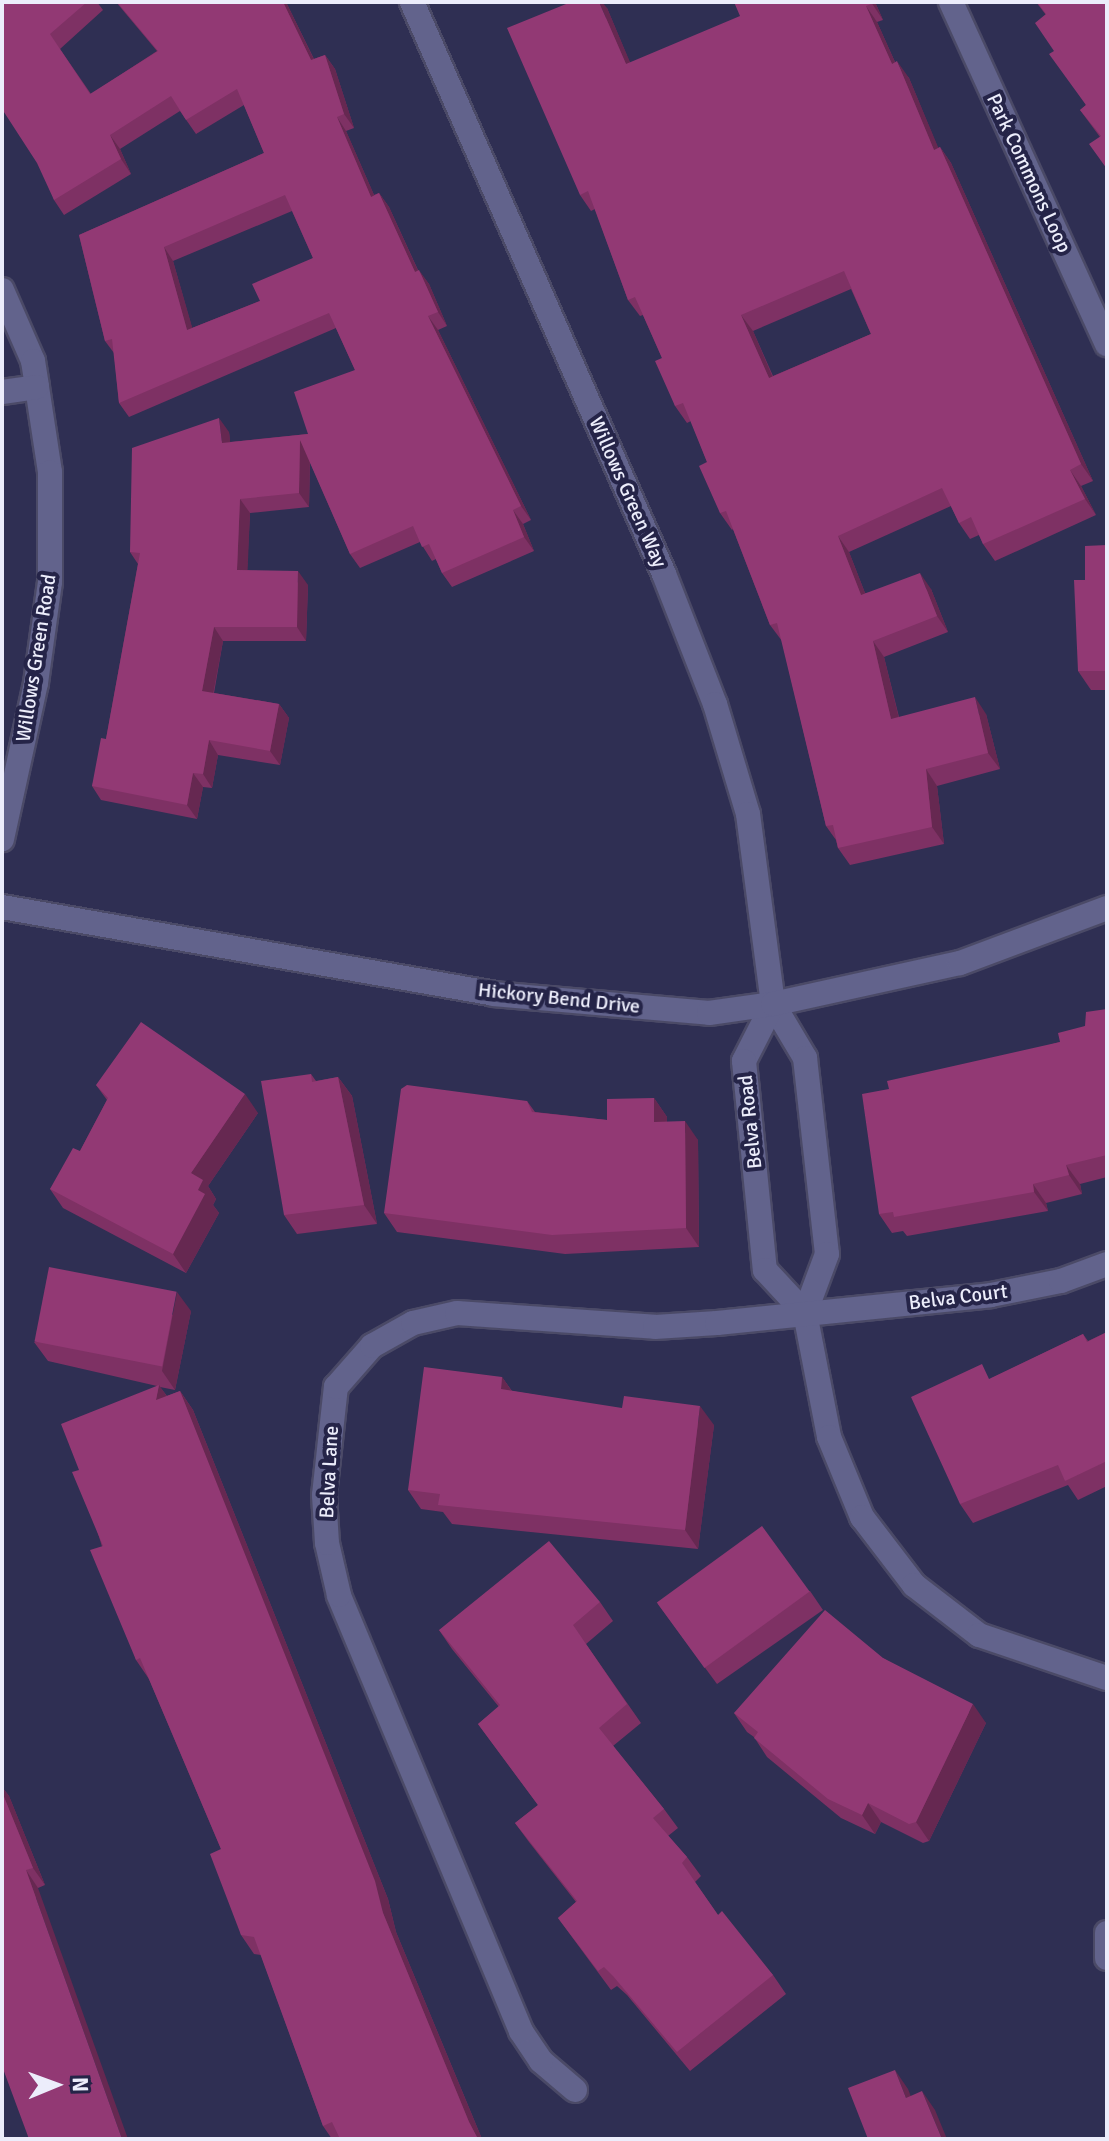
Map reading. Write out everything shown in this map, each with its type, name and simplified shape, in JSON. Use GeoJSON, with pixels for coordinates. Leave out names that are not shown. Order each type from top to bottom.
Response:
{"type":"FeatureCollection","features":[{"type":"Feature","properties":{"kind":"street","name":"Willows Green Way"},"geometry":{"type":"LineString","coordinates":[[412,2],[664,574],[715,704],[748,814],[773,1004]]}},
{"type":"Feature","properties":{"kind":"street","name":"Park Commons Loop"},"geometry":{"type":"LineString","coordinates":[[951,2],[1107,344]]}},
{"type":"Feature","properties":{"kind":"street","name":"Willows Green Road"},"geometry":{"type":"LineString","coordinates":[[2,290],[33,361],[50,472],[50,582],[36,683],[2,839]]}},
{"type":"Feature","properties":{"kind":"street"},"geometry":{"type":"LineString","coordinates":[[2,392],[37,387]]}},
{"type":"Feature","properties":{"kind":"street","name":"Hickory Bend Drive"},"geometry":{"type":"LineString","coordinates":[[2,907],[493,994],[709,1013],[773,1004],[960,963],[1107,908]]}},
{"type":"Feature","properties":{"kind":"street"},"geometry":{"type":"LineString","coordinates":[[773,1004],[805,1058],[827,1254],[805,1313],[829,1437],[862,1517],[914,1585],[979,1635],[1107,1678]]}},
{"type":"Feature","properties":{"kind":"street","name":"Belva Road"},"geometry":{"type":"LineString","coordinates":[[773,1004],[744,1061],[765,1270],[805,1313]]}},
{"type":"Feature","properties":{"kind":"street","name":"Belva Court"},"geometry":{"type":"LineString","coordinates":[[805,1313],[991,1295],[1061,1281],[1107,1264]]}},
{"type":"Feature","properties":{"kind":"street","name":"Belva Lane"},"geometry":{"type":"LineString","coordinates":[[575,2090],[541,2061],[521,2031],[339,1595],[324,1495],[336,1387],[372,1346],[413,1323],[457,1313],[655,1327],[805,1313]]}},
{"type":"Feature","properties":{"kind":"street"},"geometry":{"type":"LineString","coordinates":[[1107,1933],[1107,1958]]}},
{"type":"Feature","properties":{"kind":"building"},"geometry":{"type":"Polygon","coordinates":[[[2,2],[87,2],[50,34],[90,94],[158,51],[117,2],[283,2],[311,60],[325,55],[344,114],[337,117],[371,197],[379,193],[415,272],[419,270],[438,312],[428,316],[521,506],[513,510],[524,537],[442,573],[429,544],[422,547],[413,526],[350,554],[300,440],[299,493],[240,499],[237,570],[298,571],[297,627],[214,627],[202,691],[279,704],[270,751],[209,740],[203,774],[193,773],[187,805],[92,786],[101,738],[106,739],[140,553],[130,552],[132,448],[219,418],[222,443],[308,434],[294,392],[355,370],[329,313],[119,403],[112,339],[105,341],[79,235],[264,153],[237,89],[186,120],[171,96],[110,135],[121,159],[54,200],[37,163],[2,109],[2,2]],[[285,195],[164,247],[187,330],[260,301],[252,284],[313,258],[285,195]]]}},
{"type":"Feature","properties":{"kind":"building"},"geometry":{"type":"Polygon","coordinates":[[[571,2],[599,2],[626,64],[740,16],[734,2],[871,2],[866,6],[892,64],[897,61],[934,150],[940,147],[1081,464],[1070,470],[1085,499],[983,544],[971,517],[959,523],[942,488],[838,536],[861,595],[920,573],[937,616],[873,641],[891,719],[975,697],[988,753],[926,769],[932,827],[838,848],[833,825],[826,826],[777,623],[770,625],[726,511],[720,513],[699,466],[707,462],[683,403],[675,406],[655,361],[662,358],[635,297],[628,300],[588,191],[580,195],[507,28],[571,2]],[[844,271],[741,315],[769,378],[871,334],[844,271]]]}},
{"type":"Feature","properties":{"kind":"building"},"geometry":{"type":"Polygon","coordinates":[[[1037,2],[1107,2],[1107,169],[1089,144],[1101,136],[1080,110],[1086,105],[1049,54],[1054,51],[1035,23],[1046,14],[1037,2]]]}},
{"type":"Feature","properties":{"kind":"building"},"geometry":{"type":"Polygon","coordinates":[[[1107,545],[1107,671],[1078,671],[1074,580],[1085,580],[1085,546],[1107,545]]]}},
{"type":"Feature","properties":{"kind":"building"},"geometry":{"type":"Polygon","coordinates":[[[1107,1009],[1107,1155],[1066,1165],[1069,1175],[1033,1184],[1034,1192],[894,1217],[893,1212],[879,1214],[862,1094],[889,1089],[887,1081],[1060,1042],[1058,1033],[1085,1026],[1086,1012],[1107,1009]]]}},
{"type":"Feature","properties":{"kind":"building"},"geometry":{"type":"Polygon","coordinates":[[[141,1022],[245,1094],[191,1173],[203,1180],[198,1190],[205,1194],[173,1254],[50,1189],[73,1148],[80,1151],[108,1098],[96,1085],[141,1022]]]}},
{"type":"Feature","properties":{"kind":"building"},"geometry":{"type":"Polygon","coordinates":[[[311,1074],[312,1082],[338,1077],[364,1205],[284,1215],[261,1081],[311,1074]]]}},
{"type":"Feature","properties":{"kind":"building"},"geometry":{"type":"Polygon","coordinates":[[[407,1085],[527,1101],[532,1112],[607,1120],[607,1099],[654,1098],[654,1122],[685,1121],[686,1228],[552,1235],[384,1213],[401,1089],[407,1085]]]}},
{"type":"Feature","properties":{"kind":"building"},"geometry":{"type":"Polygon","coordinates":[[[49,1267],[177,1292],[162,1366],[34,1342],[49,1267]]]}},
{"type":"Feature","properties":{"kind":"building"},"geometry":{"type":"Polygon","coordinates":[[[1107,1332],[1107,1461],[1065,1481],[1058,1465],[960,1504],[911,1397],[982,1364],[989,1379],[1083,1334],[1087,1342],[1107,1332]]]}},
{"type":"Feature","properties":{"kind":"building"},"geometry":{"type":"Polygon","coordinates":[[[424,1367],[502,1377],[501,1389],[622,1408],[624,1396],[700,1406],[685,1530],[438,1505],[440,1494],[408,1490],[424,1367]]]}},
{"type":"Feature","properties":{"kind":"building"},"geometry":{"type":"Polygon","coordinates":[[[159,1385],[156,1400],[180,1391],[375,1881],[383,1913],[478,2139],[340,2139],[332,2122],[323,2126],[254,1937],[241,1935],[210,1854],[221,1849],[140,1658],[136,1660],[90,1550],[103,1546],[72,1472],[79,1470],[61,1424],[159,1385]]]}},
{"type":"Feature","properties":{"kind":"building"},"geometry":{"type":"Polygon","coordinates":[[[762,1526],[810,1592],[704,1668],[657,1602],[762,1526]]]}},
{"type":"Feature","properties":{"kind":"building"},"geometry":{"type":"Polygon","coordinates":[[[549,1541],[600,1602],[573,1625],[627,1704],[599,1728],[664,1809],[653,1818],[687,1857],[682,1863],[718,1915],[722,1911],[773,1975],[677,2052],[613,1976],[604,1967],[598,1971],[558,1918],[577,1901],[515,1823],[538,1805],[478,1724],[500,1705],[439,1630],[549,1541]]]}},
{"type":"Feature","properties":{"kind":"building"},"geometry":{"type":"Polygon","coordinates":[[[825,1610],[883,1658],[973,1704],[916,1822],[909,1824],[868,1803],[862,1815],[828,1799],[754,1738],[758,1732],[734,1713],[825,1610]]]}},
{"type":"Feature","properties":{"kind":"building"},"geometry":{"type":"Polygon","coordinates":[[[2,1792],[33,1868],[26,1870],[122,2139],[29,2139],[2,2066],[2,1792]]]}},
{"type":"Feature","properties":{"kind":"building"},"geometry":{"type":"Polygon","coordinates":[[[895,2070],[906,2098],[922,2091],[942,2139],[868,2139],[848,2088],[895,2070]]]}}]}
